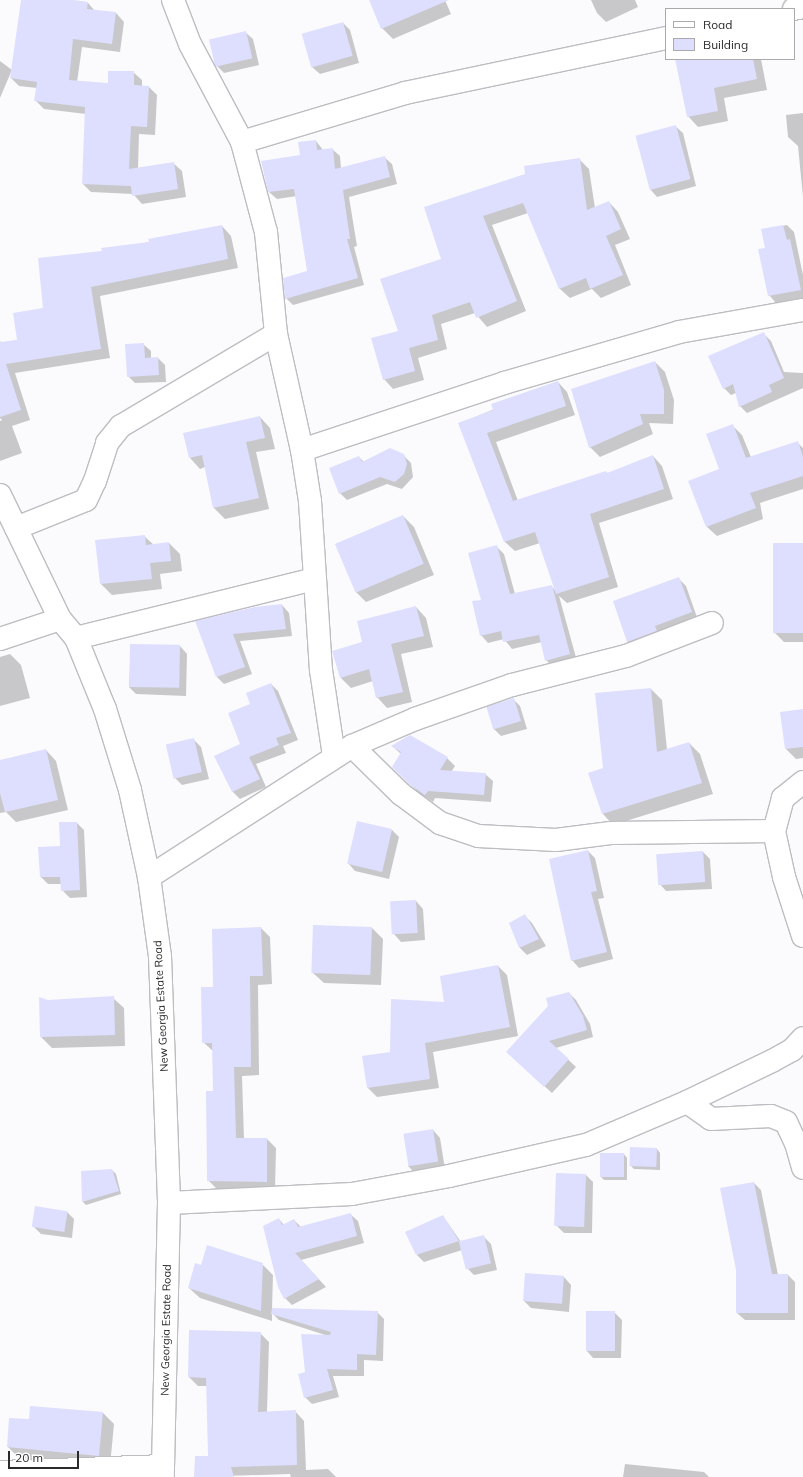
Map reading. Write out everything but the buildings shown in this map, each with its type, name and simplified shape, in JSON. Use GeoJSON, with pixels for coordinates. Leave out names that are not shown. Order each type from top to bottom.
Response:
{"type":"FeatureCollection","features":[{"type":"Feature","properties":{"kind":"street"},"geometry":{"type":"LineString","coordinates":[[173,0],[190,44],[242,142],[266,232],[276,334],[302,450],[310,501],[321,670],[343,751],[435,819],[478,836],[556,840],[611,833],[774,831]]}},
{"type":"Feature","properties":{"kind":"street"},"geometry":{"type":"LineString","coordinates":[[242,142],[405,94],[665,38]]}},
{"type":"Feature","properties":{"kind":"street"},"geometry":{"type":"LineString","coordinates":[[302,450],[504,383],[679,332],[803,310]]}},
{"type":"Feature","properties":{"kind":"street"},"geometry":{"type":"LineString","coordinates":[[16,528],[86,500],[95,481],[107,443],[121,426],[276,334]]}},
{"type":"Feature","properties":{"kind":"street","name":"New Georgia Estate Road"},"geometry":{"type":"LineString","coordinates":[[0,495],[60,619],[76,638],[105,709],[130,790],[149,877],[160,956],[169,1203],[163,1471]]}},
{"type":"Feature","properties":{"kind":"street"},"geometry":{"type":"LineString","coordinates":[[76,638],[314,579]]}},
{"type":"Feature","properties":{"kind":"street"},"geometry":{"type":"LineString","coordinates":[[0,639],[60,619]]}},
{"type":"Feature","properties":{"kind":"street"},"geometry":{"type":"LineString","coordinates":[[149,877],[343,751],[415,718],[512,685],[626,656],[712,623]]}},
{"type":"Feature","properties":{"kind":"street"},"geometry":{"type":"LineString","coordinates":[[803,782],[783,798],[774,831],[784,877],[803,936]]}},
{"type":"Feature","properties":{"kind":"street"},"geometry":{"type":"LineString","coordinates":[[169,1203],[352,1194],[450,1176],[586,1146],[687,1102],[772,1061],[792,1050],[803,1038]]}},
{"type":"Feature","properties":{"kind":"street"},"geometry":{"type":"LineString","coordinates":[[687,1102],[711,1119],[771,1116],[786,1122],[796,1143],[803,1168]]}},
{"type":"Feature","properties":{"kind":"street"},"geometry":{"type":"LineString","coordinates":[[0,1472],[163,1471]]}}]}
